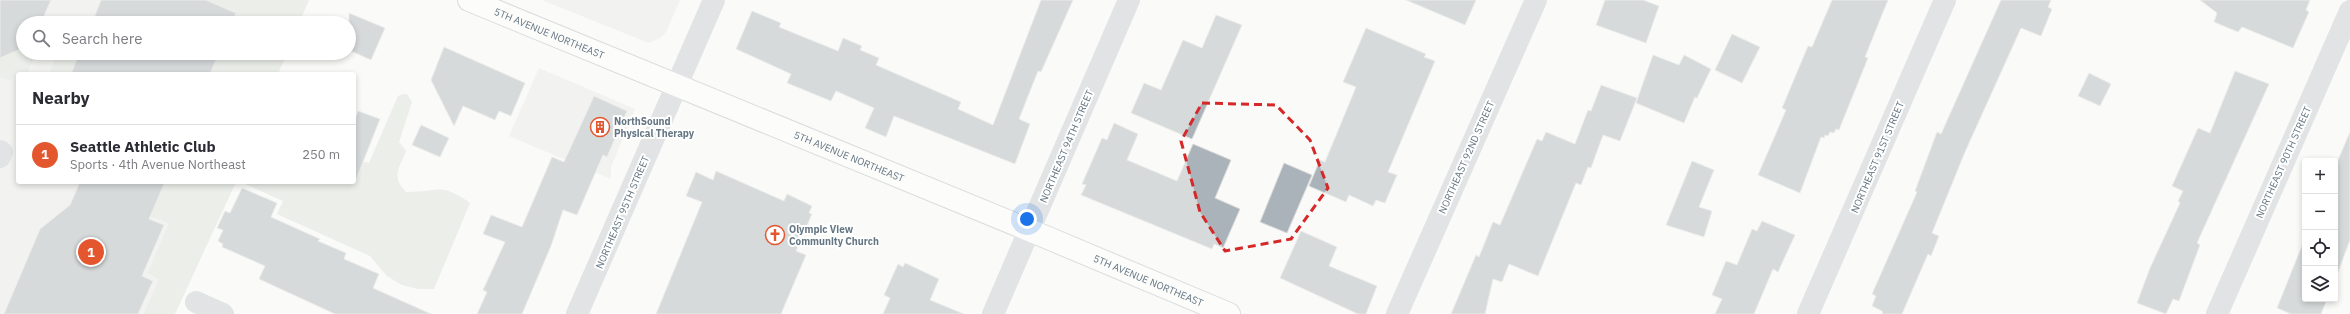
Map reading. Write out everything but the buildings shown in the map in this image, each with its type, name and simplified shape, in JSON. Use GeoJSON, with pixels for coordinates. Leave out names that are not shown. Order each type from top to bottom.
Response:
{"type":"FeatureCollection","features":[{"type":"Feature","properties":{"kind":"main road","name":"5TH AVENUE NORTHEAST"},"geometry":{"type":"LineString","coordinates":[[469,0],[1029,230],[1229,314]]}},
{"type":"Feature","properties":{"kind":"street","name":"NORTHEAST 95TH STREET"},"geometry":{"type":"LineString","coordinates":[[577,314],[714,0]]}},
{"type":"Feature","properties":{"kind":"street","name":"NORTHEAST 94TH STREET"},"geometry":{"type":"LineString","coordinates":[[993,314],[1129,0]]}},
{"type":"Feature","properties":{"kind":"street","name":"NORTHEAST 92ND STREET"},"geometry":{"type":"LineString","coordinates":[[1397,313],[1536,0]]}},
{"type":"Feature","properties":{"kind":"street","name":"NORTHEAST 91ST STREET"},"geometry":{"type":"LineString","coordinates":[[1808,314],[1945,0]]}},
{"type":"Feature","properties":{"kind":"street","name":"NORTHEAST 90TH STREET"},"geometry":{"type":"LineString","coordinates":[[2217,314],[2350,11]]}},
{"type":"Feature","properties":{"kind":"street"},"geometry":{"type":"LineString","coordinates":[[196,302],[223,314]]}},
{"type":"Feature","properties":{"kind":"highlighted area"},"geometry":{"type":"Polygon","coordinates":[[[1202,103],[1276,105],[1310,140],[1328,188],[1291,239],[1225,251],[1200,212],[1181,141],[1202,103]]]}},
{"type":"Feature","properties":{"kind":"shaded area"},"geometry":{"type":"Polygon","coordinates":[[[0,0],[280,0],[273,16],[16,16],[16,60],[255,60],[250,72],[16,72],[16,184],[203,184],[149,314],[0,314],[0,0]]]}},
{"type":"Feature","properties":{"kind":"shaded area"},"geometry":{"type":"Polygon","coordinates":[[[206,0],[309,0],[302,16],[235,16],[236,12],[206,0]]]}},
{"type":"Feature","properties":{"kind":"shaded area"},"geometry":{"type":"Polygon","coordinates":[[[542,0],[680,0],[666,32],[660,38],[649,43],[542,0]]]}},
{"type":"Feature","properties":{"kind":"shaded area"},"geometry":{"type":"Polygon","coordinates":[[[16,51],[16,60],[32,60],[28,72],[16,72],[16,77],[9,80],[0,77],[0,58],[16,51]]]}},
{"type":"Feature","properties":{"kind":"shaded area"},"geometry":{"type":"Polygon","coordinates":[[[55,60],[71,60],[76,62],[72,72],[50,72],[55,60]]]}},
{"type":"Feature","properties":{"kind":"shaded area"},"geometry":{"type":"Polygon","coordinates":[[[216,60],[284,60],[279,72],[211,72],[216,60]]]}},
{"type":"Feature","properties":{"kind":"shaded area"},"geometry":{"type":"Polygon","coordinates":[[[539,68],[635,109],[611,167],[611,179],[509,136],[539,68]]]}},
{"type":"Feature","properties":{"kind":"shaded area"},"geometry":{"type":"Polygon","coordinates":[[[407,94],[412,102],[399,142],[406,151],[398,172],[401,187],[406,192],[445,190],[460,196],[470,203],[434,289],[418,289],[402,285],[387,276],[370,256],[277,214],[283,201],[245,184],[356,184],[356,160],[369,163],[398,96],[407,94]]]}},
{"type":"Feature","properties":{"kind":"shaded area"},"geometry":{"type":"Polygon","coordinates":[[[164,184],[235,184],[175,314],[144,314],[159,279],[148,273],[169,223],[150,216],[164,184]]]}},
{"type":"Feature","properties":{"kind":"place","name":"NorthSound Physical Therapy"},"geometry":{"type":"Point","coordinates":[600,127]}},
{"type":"Feature","properties":{"kind":"place","name":"Olympic View Community Church"},"geometry":{"type":"Point","coordinates":[775,235]}},
{"type":"Feature","properties":{"kind":"place","name":"Seattle Athletic Club"},"geometry":{"type":"Point","coordinates":[91,252]}}]}
